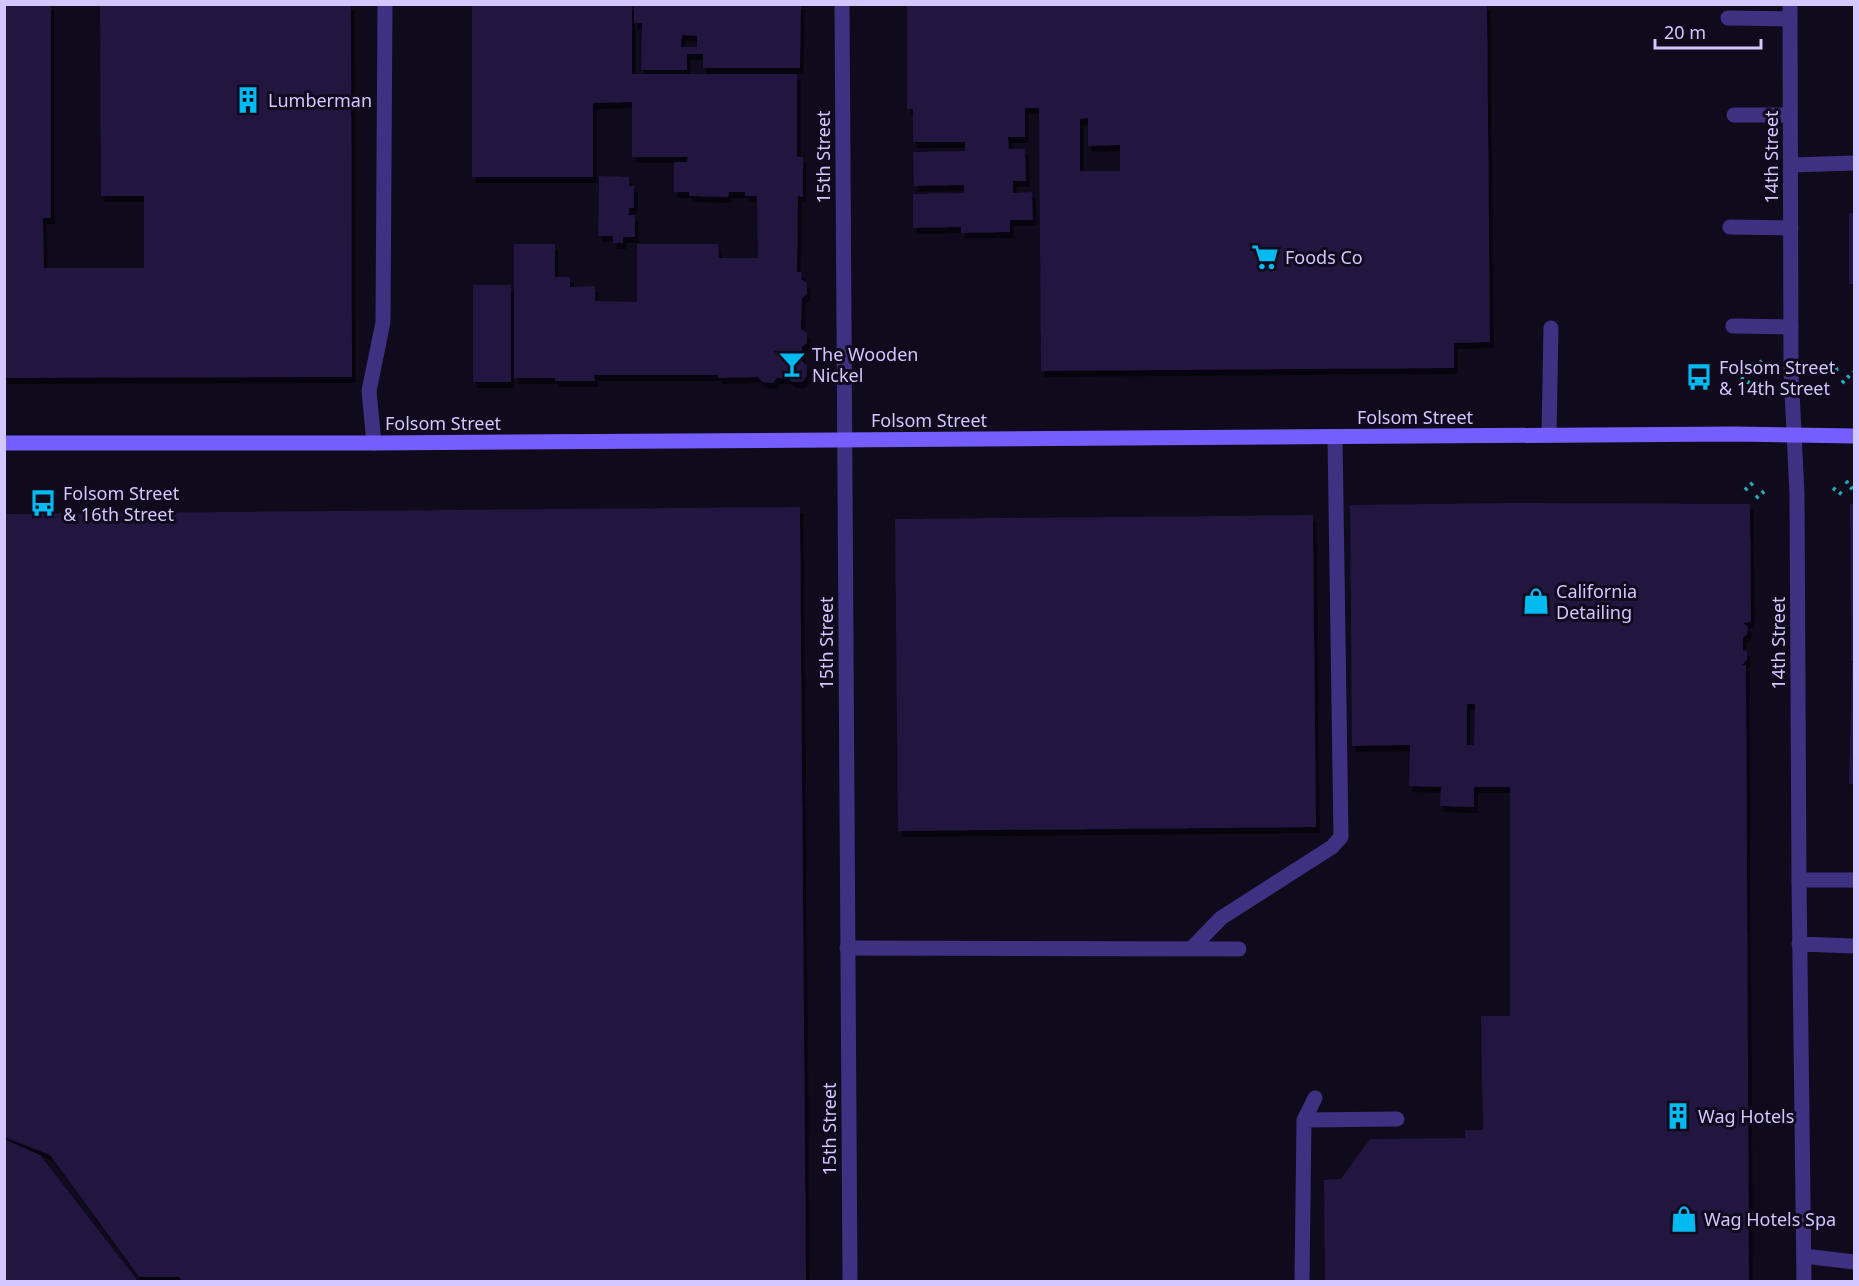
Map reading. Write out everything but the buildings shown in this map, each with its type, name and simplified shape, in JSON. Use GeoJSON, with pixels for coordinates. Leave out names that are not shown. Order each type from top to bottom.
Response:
{"type":"FeatureCollection","features":[{"type":"Feature","properties":{"kind":"street"},"geometry":{"type":"LineString","coordinates":[[374,443],[369,391],[383,322],[386,4]]}},
{"type":"Feature","properties":{"kind":"street","name":"15th Street"},"geometry":{"type":"LineString","coordinates":[[842,4],[850,1281]]}},
{"type":"Feature","properties":{"kind":"street"},"geometry":{"type":"LineString","coordinates":[[1728,18],[1790,12]]}},
{"type":"Feature","properties":{"kind":"street","name":"14th Street"},"geometry":{"type":"LineString","coordinates":[[1790,12],[1791,327],[1797,494],[1804,1281]]}},
{"type":"Feature","properties":{"kind":"street"},"geometry":{"type":"LineString","coordinates":[[1734,115],[1790,115]]}},
{"type":"Feature","properties":{"kind":"street"},"geometry":{"type":"LineString","coordinates":[[1791,165],[1854,163]]}},
{"type":"Feature","properties":{"kind":"street"},"geometry":{"type":"LineString","coordinates":[[1730,227],[1791,228]]}},
{"type":"Feature","properties":{"kind":"street"},"geometry":{"type":"LineString","coordinates":[[1733,326],[1791,327]]}},
{"type":"Feature","properties":{"kind":"street"},"geometry":{"type":"LineString","coordinates":[[1549,435],[1551,328]]}},
{"type":"Feature","properties":{"kind":"street","name":"Folsom Street"},"geometry":{"type":"LineString","coordinates":[[4,443],[374,443],[1549,435],[1854,436]]}},
{"type":"Feature","properties":{"kind":"street"},"geometry":{"type":"LineString","coordinates":[[1191,949],[1221,918],[1332,847],[1341,837],[1335,437]]}},
{"type":"Feature","properties":{"kind":"street"},"geometry":{"type":"LineString","coordinates":[[1799,880],[1854,880]]}},
{"type":"Feature","properties":{"kind":"street"},"geometry":{"type":"LineString","coordinates":[[1800,944],[1854,946]]}},
{"type":"Feature","properties":{"kind":"street"},"geometry":{"type":"LineString","coordinates":[[847,948],[1239,949]]}},
{"type":"Feature","properties":{"kind":"street"},"geometry":{"type":"LineString","coordinates":[[1302,1281],[1304,1120],[1315,1098]]}},
{"type":"Feature","properties":{"kind":"street"},"geometry":{"type":"LineString","coordinates":[[1304,1120],[1397,1119]]}},
{"type":"Feature","properties":{"kind":"street"},"geometry":{"type":"LineString","coordinates":[[1804,1256],[1854,1262]]}},
{"type":"Feature","properties":{"kind":"path"},"geometry":{"type":"LineString","coordinates":[[1828,371],[1842,369]]}},
{"type":"Feature","properties":{"kind":"path"},"geometry":{"type":"LineString","coordinates":[[1842,383],[1853,372]]}},
{"type":"Feature","properties":{"kind":"path"},"geometry":{"type":"LineString","coordinates":[[1742,378],[1753,385]]}},
{"type":"Feature","properties":{"kind":"path"},"geometry":{"type":"LineString","coordinates":[[1745,490],[1756,480]]}},
{"type":"Feature","properties":{"kind":"path"},"geometry":{"type":"LineString","coordinates":[[1845,481],[1853,490]]}},
{"type":"Feature","properties":{"kind":"path"},"geometry":{"type":"LineString","coordinates":[[1833,488],[1844,496]]}},
{"type":"Feature","properties":{"kind":"path"},"geometry":{"type":"LineString","coordinates":[[1756,498],[1767,489]]}},
{"type":"Feature","properties":{"kind":"place","name":"Lumberman"},"geometry":{"type":"Point","coordinates":[248,100]}},
{"type":"Feature","properties":{"kind":"place","name":"Foods Co"},"geometry":{"type":"Point","coordinates":[1265,257]}},
{"type":"Feature","properties":{"kind":"place","name":"The Wooden Nickel"},"geometry":{"type":"Point","coordinates":[792,364]}},
{"type":"Feature","properties":{"kind":"place","name":"Folsom Street & 14th Street"},"geometry":{"type":"Point","coordinates":[1699,377]}},
{"type":"Feature","properties":{"kind":"place","name":"Folsom Street & 16th Street"},"geometry":{"type":"Point","coordinates":[43,503]}},
{"type":"Feature","properties":{"kind":"place","name":"California Detailing"},"geometry":{"type":"Point","coordinates":[1536,601]}},
{"type":"Feature","properties":{"kind":"place","name":"Wag Hotels"},"geometry":{"type":"Point","coordinates":[1678,1116]}},
{"type":"Feature","properties":{"kind":"place","name":"Wag Hotels Spa"},"geometry":{"type":"Point","coordinates":[1684,1219]}}]}
